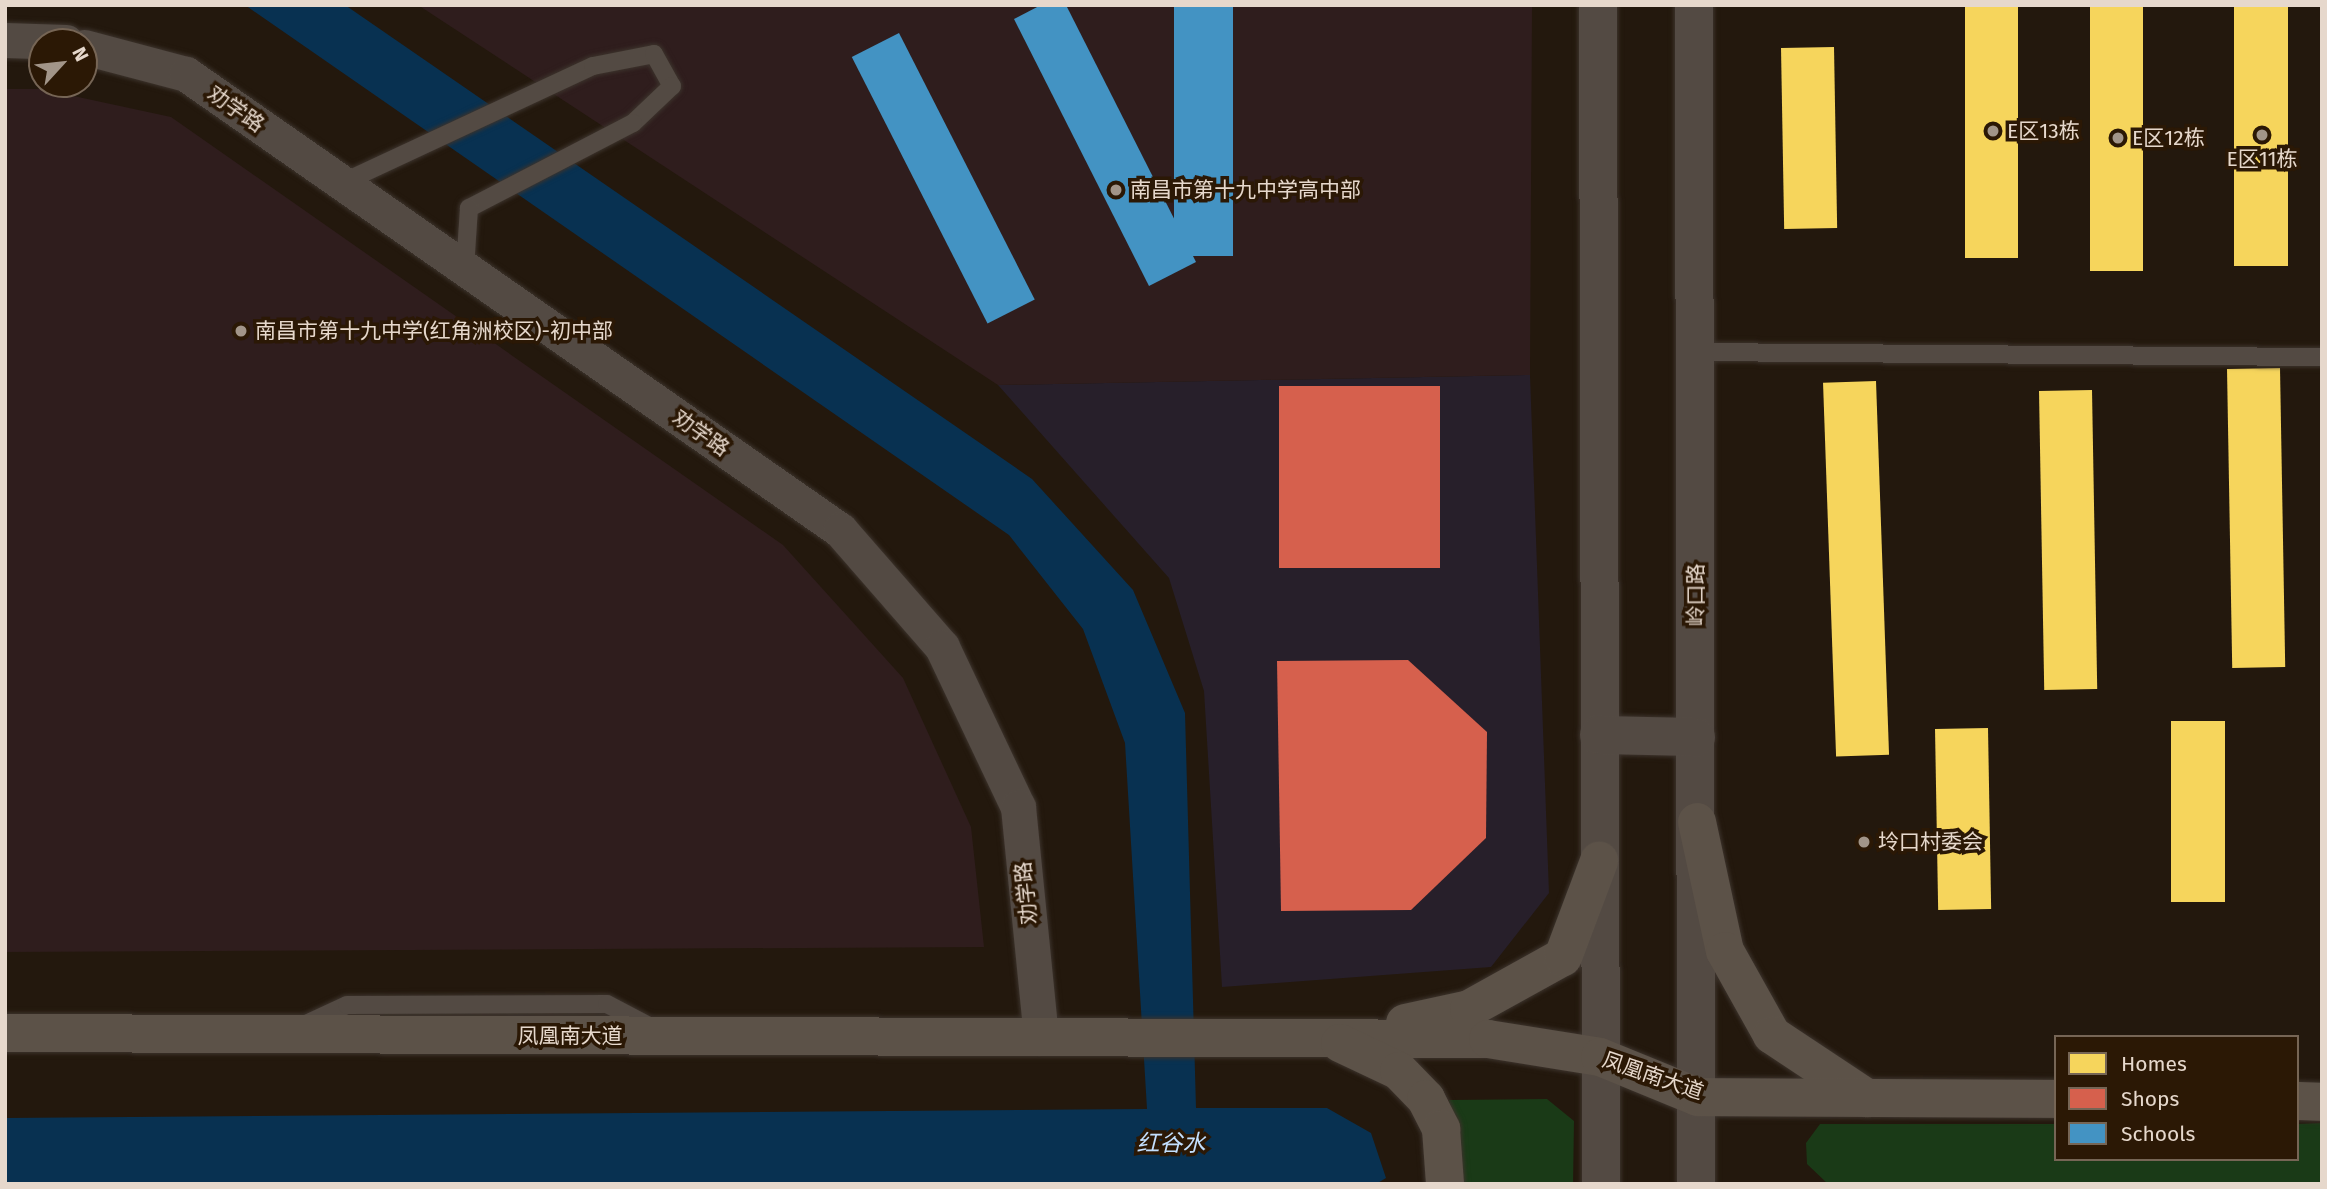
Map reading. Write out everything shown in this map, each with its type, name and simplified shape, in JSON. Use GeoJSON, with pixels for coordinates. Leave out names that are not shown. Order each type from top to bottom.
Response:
{"type":"FeatureCollection","features":[{"type":"Feature","properties":{"kind":"main road"},"geometry":{"type":"LineString","coordinates":[[1697,822],[1725,951],[1772,1035],[1867,1098]]}},
{"type":"Feature","properties":{"kind":"main road"},"geometry":{"type":"LineString","coordinates":[[1331,1039],[1469,1009],[1563,957],[1600,861]]}},
{"type":"Feature","properties":{"kind":"main road","name":"凤凰南大道"},"geometry":{"type":"LineString","coordinates":[[5,1033],[1209,1040],[1488,1039],[1600,1057],[1698,1097],[2054,1100]]}},
{"type":"Feature","properties":{"kind":"main road"},"geometry":{"type":"LineString","coordinates":[[1331,1039],[1399,1071],[1426,1099],[1441,1129],[1445,1184]]}},
{"type":"Feature","properties":{"kind":"main road"},"geometry":{"type":"LineString","coordinates":[[2299,1101],[2322,1102]]}},
{"type":"Feature","properties":{"kind":"street"},"geometry":{"type":"LineString","coordinates":[[1598,5],[1601,1184]]}},
{"type":"Feature","properties":{"kind":"street","name":"岭口路"},"geometry":{"type":"LineString","coordinates":[[1694,5],[1698,1097],[1696,1184]]}},
{"type":"Feature","properties":{"kind":"street"},"geometry":{"type":"LineString","coordinates":[[5,40],[28,41]]}},
{"type":"Feature","properties":{"kind":"street","name":"劝学路"},"geometry":{"type":"LineString","coordinates":[[98,51],[186,74],[353,178],[465,269],[840,530],[942,647],[1018,807],[1041,1038]]}},
{"type":"Feature","properties":{"kind":"street"},"geometry":{"type":"LineString","coordinates":[[1599,735],[1696,737]]}},
{"type":"Feature","properties":{"kind":"lane"},"geometry":{"type":"LineString","coordinates":[[353,178],[593,65],[654,54],[672,86],[633,123],[469,208],[465,269]]}},
{"type":"Feature","properties":{"kind":"lane"},"geometry":{"type":"LineString","coordinates":[[1695,352],[2322,357]]}},
{"type":"Feature","properties":{"kind":"shaded area","name":"南昌市第十九中学高中部"},"geometry":{"type":"Polygon","coordinates":[[[418,5],[1532,5],[1530,375],[998,385],[418,5]]]}},
{"type":"Feature","properties":{"kind":"shaded area","name":"南昌市第十九中学(红角洲校区)-初中部"},"geometry":{"type":"Polygon","coordinates":[[[5,89],[28,89],[28,98],[83,98],[171,117],[783,545],[903,678],[971,827],[984,947],[5,952],[5,89]]]}},
{"type":"Feature","properties":{"kind":"shaded area"},"geometry":{"type":"Polygon","coordinates":[[[1530,375],[1549,893],[1491,967],[1222,987],[1204,691],[1169,578],[998,385],[1530,375]]]}},
{"type":"Feature","properties":{"kind":"green space"},"geometry":{"type":"Polygon","coordinates":[[[1547,1099],[1574,1121],[1573,1184],[1460,1184],[1460,1143],[1449,1100],[1547,1099]]]}},
{"type":"Feature","properties":{"kind":"green space"},"geometry":{"type":"Polygon","coordinates":[[[2322,1123],[2322,1183],[1828,1184],[1807,1164],[1806,1143],[1820,1124],[2054,1124],[2054,1161],[2299,1161],[2299,1124],[2322,1123]]]}},
{"type":"Feature","properties":{"kind":"water","name":"红谷水"},"geometry":{"type":"Polygon","coordinates":[[[245,5],[345,5],[1032,479],[1133,590],[1185,713],[1196,1108],[1327,1108],[1371,1133],[1386,1178],[1376,1184],[5,1184],[5,1118],[1147,1109],[1125,743],[1083,629],[1009,535],[245,5]]]}},
{"type":"Feature","properties":{"kind":"building: Homes","name":"E区13栋"},"geometry":{"type":"Polygon","coordinates":[[[1965,5],[2018,5],[2018,258],[1965,258],[1965,5]]]}},
{"type":"Feature","properties":{"kind":"building: Homes","name":"E区12栋"},"geometry":{"type":"Polygon","coordinates":[[[2090,5],[2143,5],[2143,271],[2090,271],[2090,5]]]}},
{"type":"Feature","properties":{"kind":"building: Homes","name":"E区11栋"},"geometry":{"type":"Polygon","coordinates":[[[2234,5],[2288,5],[2288,266],[2234,266],[2234,5]]]}},
{"type":"Feature","properties":{"kind":"building: Homes"},"geometry":{"type":"Polygon","coordinates":[[[1834,47],[1837,228],[1784,229],[1781,48],[1834,47]]]}},
{"type":"Feature","properties":{"kind":"building: Homes"},"geometry":{"type":"Polygon","coordinates":[[[2280,368],[2285,667],[2232,668],[2227,369],[2280,368]]]}},
{"type":"Feature","properties":{"kind":"building: Homes"},"geometry":{"type":"Polygon","coordinates":[[[1876,381],[1889,755],[1836,757],[1823,383],[1876,381]]]}},
{"type":"Feature","properties":{"kind":"building: Homes"},"geometry":{"type":"Polygon","coordinates":[[[2092,390],[2097,689],[2044,690],[2039,391],[2092,390]]]}},
{"type":"Feature","properties":{"kind":"building: Homes"},"geometry":{"type":"Polygon","coordinates":[[[2171,721],[2225,721],[2225,902],[2171,902],[2171,721]]]}},
{"type":"Feature","properties":{"kind":"building: Homes"},"geometry":{"type":"Polygon","coordinates":[[[1988,728],[1991,909],[1938,910],[1935,729],[1988,728]]]}},
{"type":"Feature","properties":{"kind":"building: Shops"},"geometry":{"type":"Polygon","coordinates":[[[1279,386],[1440,386],[1440,568],[1279,568],[1279,386]]]}},
{"type":"Feature","properties":{"kind":"building: Shops"},"geometry":{"type":"Polygon","coordinates":[[[1408,660],[1487,732],[1486,838],[1411,910],[1281,911],[1277,661],[1408,660]]]}},
{"type":"Feature","properties":{"kind":"building: Schools"},"geometry":{"type":"Polygon","coordinates":[[[1041,5],[1066,5],[1196,262],[1149,286],[1014,19],[1041,5]]]}},
{"type":"Feature","properties":{"kind":"building: Schools"},"geometry":{"type":"Polygon","coordinates":[[[1174,5],[1233,5],[1233,256],[1174,256],[1174,5]]]}},
{"type":"Feature","properties":{"kind":"building: Schools"},"geometry":{"type":"Polygon","coordinates":[[[899,33],[1035,299],[988,323],[852,57],[899,33]]]}},
{"type":"Feature","properties":{"kind":"place","name":"E区13栋"},"geometry":{"type":"Point","coordinates":[1993,131]}},
{"type":"Feature","properties":{"kind":"place","name":"E区11栋"},"geometry":{"type":"Point","coordinates":[2262,135]}},
{"type":"Feature","properties":{"kind":"place","name":"E区12栋"},"geometry":{"type":"Point","coordinates":[2118,138]}},
{"type":"Feature","properties":{"kind":"place","name":"南昌市第十九中学高中部"},"geometry":{"type":"Point","coordinates":[1116,190]}},
{"type":"Feature","properties":{"kind":"place","name":"南昌市第十九中学(红角洲校区)-初中部"},"geometry":{"type":"Point","coordinates":[241,331]}},
{"type":"Feature","properties":{"kind":"place","name":"坽口村委会"},"geometry":{"type":"Point","coordinates":[1864,842]}}]}
